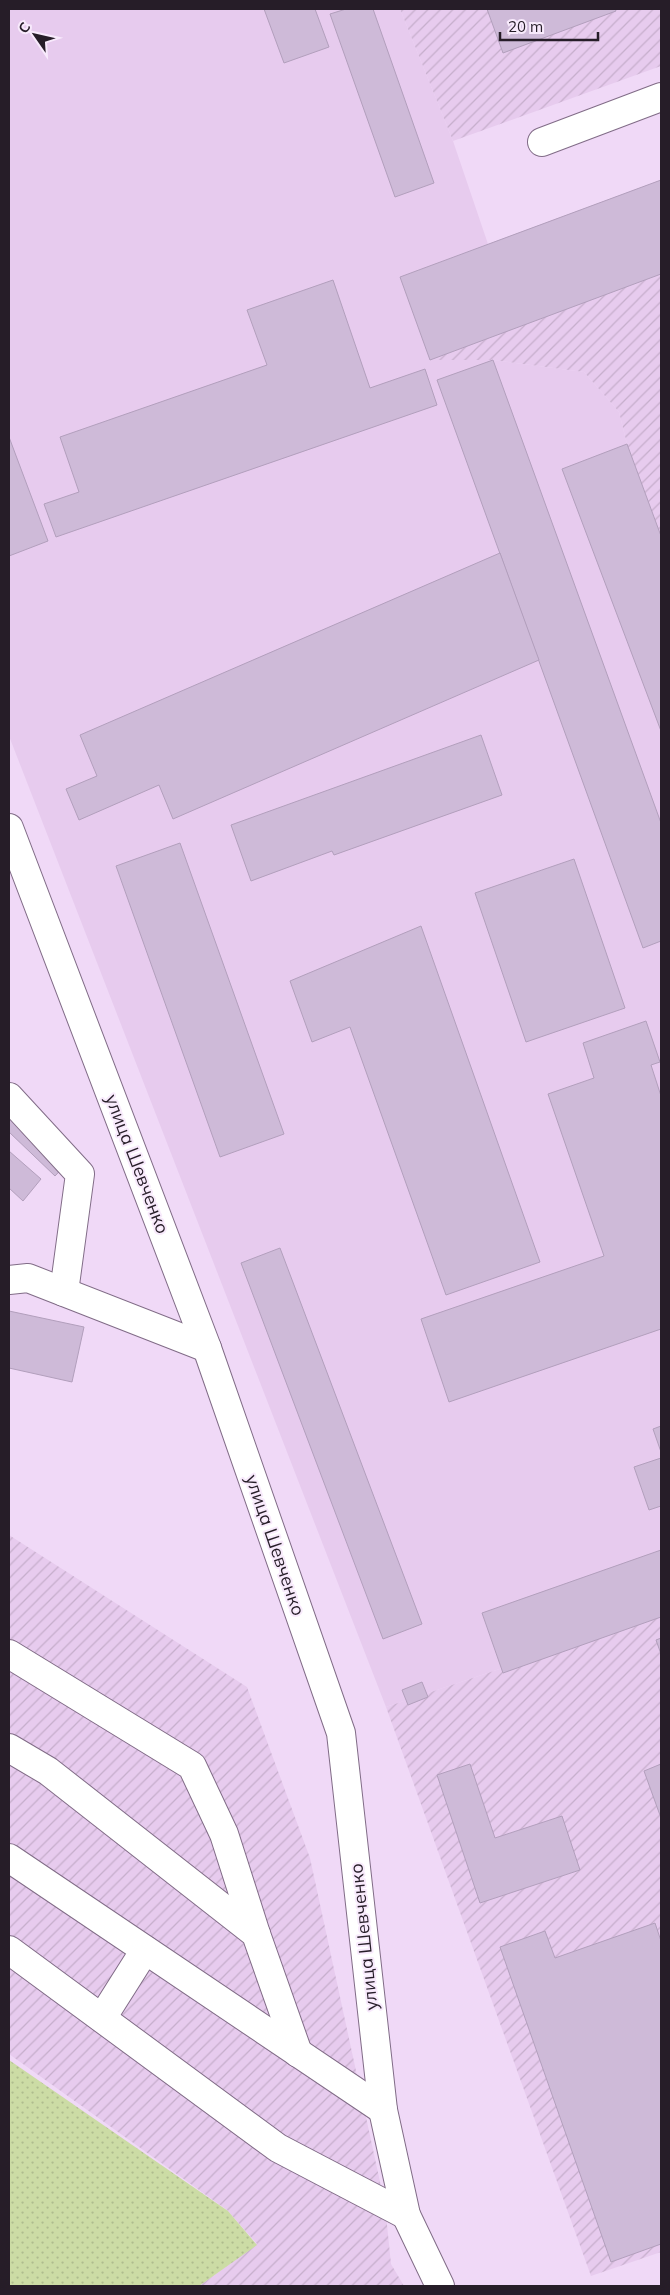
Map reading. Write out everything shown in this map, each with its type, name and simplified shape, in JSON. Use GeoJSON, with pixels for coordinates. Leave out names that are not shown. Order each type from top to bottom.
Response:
{"type":"FeatureCollection","features":[{"type":"Feature","properties":{"kind":"street"},"geometry":{"type":"LineString","coordinates":[[542,142],[661,97]]}},
{"type":"Feature","properties":{"kind":"street","name":"улица Шевченко"},"geometry":{"type":"LineString","coordinates":[[9,828],[207,1348],[341,1733],[383,2110],[406,2215],[440,2286]]}},
{"type":"Feature","properties":{"kind":"street"},"geometry":{"type":"LineString","coordinates":[[9,1097],[80,1174],[64,1292]]}},
{"type":"Feature","properties":{"kind":"street"},"geometry":{"type":"LineString","coordinates":[[9,1260],[19,1279],[64,1292],[207,1348]]}},
{"type":"Feature","properties":{"kind":"street"},"geometry":{"type":"LineString","coordinates":[[9,1654],[192,1766],[224,1834],[256,1934],[298,2053]]}},
{"type":"Feature","properties":{"kind":"street"},"geometry":{"type":"LineString","coordinates":[[9,1748],[48,1771],[256,1934]]}},
{"type":"Feature","properties":{"kind":"street"},"geometry":{"type":"LineString","coordinates":[[9,1858],[383,2110]]}},
{"type":"Feature","properties":{"kind":"street"},"geometry":{"type":"LineString","coordinates":[[9,1950],[278,2148],[406,2215]]}},
{"type":"Feature","properties":{"kind":"street"},"geometry":{"type":"LineString","coordinates":[[102,2018],[145,1950]]}},
{"type":"Feature","properties":{"kind":"shaded area"},"geometry":{"type":"Polygon","coordinates":[[[9,9],[400,9],[453,141],[488,244],[400,277],[430,359],[493,360],[584,372],[619,412],[627,444],[661,536],[661,1615],[386,1707],[9,736],[9,9]]]}},
{"type":"Feature","properties":{"kind":"shaded area"},"geometry":{"type":"Polygon","coordinates":[[[400,9],[661,9],[661,66],[453,141],[400,9]]]}},
{"type":"Feature","properties":{"kind":"shaded area"},"geometry":{"type":"Polygon","coordinates":[[[661,180],[661,536],[627,444],[619,412],[584,372],[493,360],[430,360],[400,277],[661,180]]]}},
{"type":"Feature","properties":{"kind":"shaded area"},"geometry":{"type":"Polygon","coordinates":[[[9,1535],[247,1687],[310,1858],[385,2205],[391,2264],[404,2286],[199,2286],[257,2244],[227,2210],[9,2054],[9,1535]]]}},
{"type":"Feature","properties":{"kind":"shaded area"},"geometry":{"type":"Polygon","coordinates":[[[661,1615],[661,2252],[591,2276],[386,1707],[661,1615]]]}},
{"type":"Feature","properties":{"kind":"green space"},"geometry":{"type":"Polygon","coordinates":[[[9,2060],[228,2211],[257,2245],[199,2286],[9,2286],[9,2060]]]}},
{"type":"Feature","properties":{"kind":"building"},"geometry":{"type":"Polygon","coordinates":[[[264,9],[315,9],[329,47],[284,63],[264,9]]]}},
{"type":"Feature","properties":{"kind":"building"},"geometry":{"type":"Polygon","coordinates":[[[346,9],[373,9],[434,183],[395,197],[330,14],[346,9]]]}},
{"type":"Feature","properties":{"kind":"building"},"geometry":{"type":"Polygon","coordinates":[[[487,9],[615,9],[616,11],[503,53],[487,9]]]}},
{"type":"Feature","properties":{"kind":"building"},"geometry":{"type":"Polygon","coordinates":[[[661,180],[661,274],[430,360],[400,277],[661,180]]]}},
{"type":"Feature","properties":{"kind":"building"},"geometry":{"type":"Polygon","coordinates":[[[333,280],[370,388],[425,369],[437,405],[56,537],[44,504],[79,492],[60,437],[267,365],[247,310],[333,280]]]}},
{"type":"Feature","properties":{"kind":"building"},"geometry":{"type":"Polygon","coordinates":[[[493,360],[661,823],[661,941],[643,948],[437,380],[493,360]]]}},
{"type":"Feature","properties":{"kind":"building"},"geometry":{"type":"Polygon","coordinates":[[[9,437],[48,541],[9,556],[9,437]]]}},
{"type":"Feature","properties":{"kind":"building"},"geometry":{"type":"Polygon","coordinates":[[[627,444],[661,536],[661,731],[562,469],[627,444]]]}},
{"type":"Feature","properties":{"kind":"building"},"geometry":{"type":"Polygon","coordinates":[[[500,553],[539,660],[173,819],[159,785],[79,820],[66,789],[97,776],[80,735],[500,553]]]}},
{"type":"Feature","properties":{"kind":"building"},"geometry":{"type":"Polygon","coordinates":[[[481,735],[502,795],[334,855],[332,851],[251,881],[231,825],[481,735]]]}},
{"type":"Feature","properties":{"kind":"building"},"geometry":{"type":"Polygon","coordinates":[[[180,843],[284,1134],[220,1157],[116,866],[180,843]]]}},
{"type":"Feature","properties":{"kind":"building"},"geometry":{"type":"Polygon","coordinates":[[[574,859],[625,1008],[526,1042],[475,893],[574,859]]]}},
{"type":"Feature","properties":{"kind":"building"},"geometry":{"type":"Polygon","coordinates":[[[421,926],[540,1262],[446,1295],[350,1027],[312,1042],[290,981],[421,926]]]}},
{"type":"Feature","properties":{"kind":"building"},"geometry":{"type":"Polygon","coordinates":[[[646,1021],[660,1062],[651,1065],[661,1096],[661,1329],[449,1402],[421,1319],[604,1256],[548,1094],[594,1078],[583,1043],[646,1021]]]}},
{"type":"Feature","properties":{"kind":"building"},"geometry":{"type":"Polygon","coordinates":[[[9,1107],[68,1162],[55,1176],[9,1132],[9,1107]]]}},
{"type":"Feature","properties":{"kind":"building"},"geometry":{"type":"Polygon","coordinates":[[[9,1151],[41,1179],[23,1201],[9,1188],[9,1151]]]}},
{"type":"Feature","properties":{"kind":"building"},"geometry":{"type":"Polygon","coordinates":[[[280,1248],[422,1624],[383,1639],[241,1263],[280,1248]]]}},
{"type":"Feature","properties":{"kind":"building"},"geometry":{"type":"Polygon","coordinates":[[[9,1311],[84,1327],[72,1382],[9,1368],[9,1311]]]}},
{"type":"Feature","properties":{"kind":"building"},"geometry":{"type":"Polygon","coordinates":[[[661,1426],[661,1452],[653,1429],[661,1426]]]}},
{"type":"Feature","properties":{"kind":"building"},"geometry":{"type":"Polygon","coordinates":[[[661,1458],[661,1506],[649,1510],[634,1467],[661,1458]]]}},
{"type":"Feature","properties":{"kind":"building"},"geometry":{"type":"Polygon","coordinates":[[[661,1550],[661,1617],[503,1673],[482,1613],[661,1550]]]}},
{"type":"Feature","properties":{"kind":"building"},"geometry":{"type":"Polygon","coordinates":[[[661,1638],[661,1654],[656,1640],[661,1638]]]}},
{"type":"Feature","properties":{"kind":"building"},"geometry":{"type":"Polygon","coordinates":[[[422,1682],[428,1697],[408,1705],[402,1690],[422,1682]]]}},
{"type":"Feature","properties":{"kind":"building"},"geometry":{"type":"Polygon","coordinates":[[[470,1764],[495,1838],[562,1816],[580,1870],[480,1903],[437,1775],[470,1764]]]}},
{"type":"Feature","properties":{"kind":"building"},"geometry":{"type":"Polygon","coordinates":[[[661,1764],[661,1818],[644,1771],[661,1764]]]}},
{"type":"Feature","properties":{"kind":"building"},"geometry":{"type":"Polygon","coordinates":[[[655,1923],[661,1941],[661,2244],[611,2262],[500,1947],[545,1931],[555,1958],[655,1923]]]}}]}
